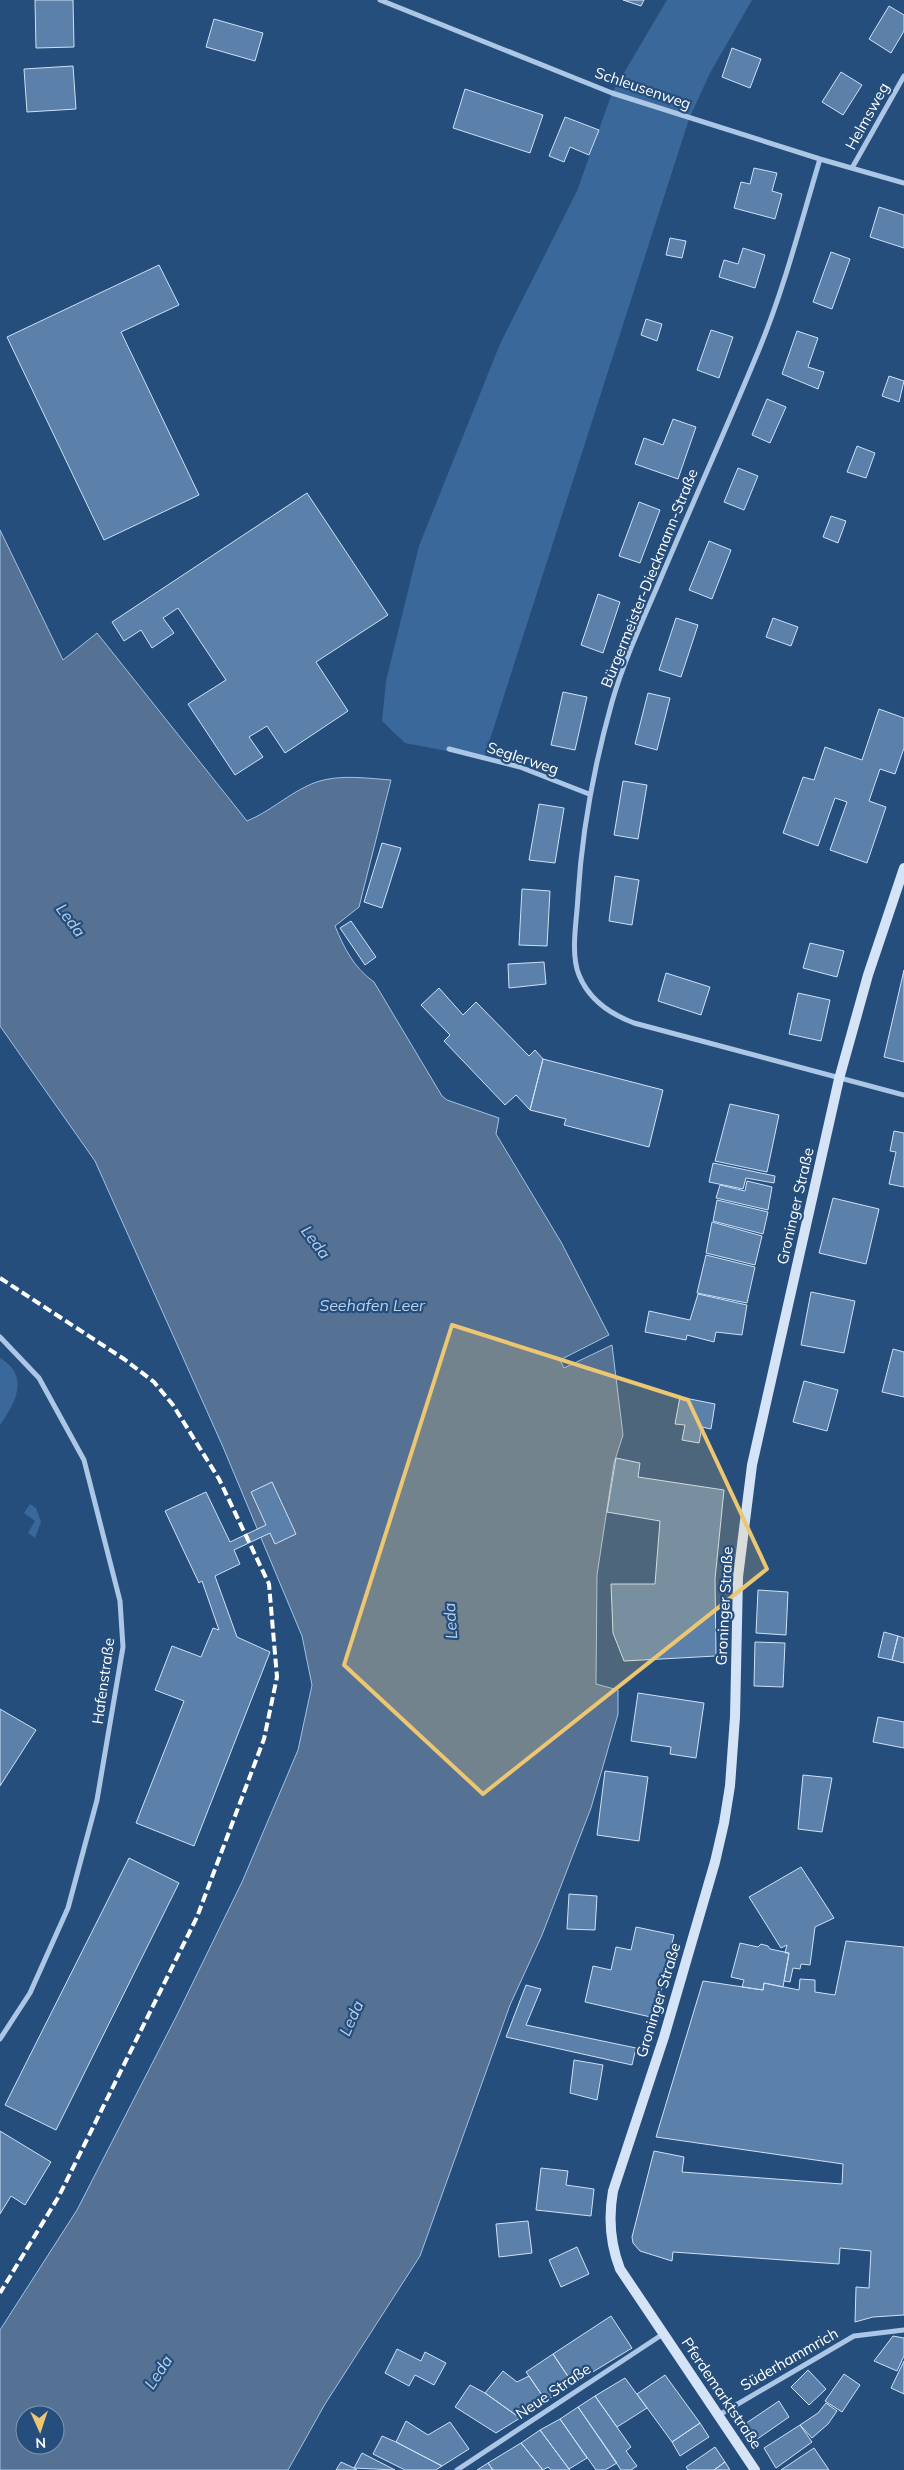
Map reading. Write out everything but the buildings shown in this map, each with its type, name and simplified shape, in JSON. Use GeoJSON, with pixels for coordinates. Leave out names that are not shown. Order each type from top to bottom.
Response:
{"type":"FeatureCollection","features":[{"type":"Feature","properties":{"kind":"street","name":"Schleusenweg"},"geometry":{"type":"LineString","coordinates":[[380,0],[612,92],[820,159],[904,183]]}},
{"type":"Feature","properties":{"kind":"street","name":"Helmsweg"},"geometry":{"type":"LineString","coordinates":[[852,168],[904,76]]}},
{"type":"Feature","properties":{"kind":"street","name":"Bürgermeister-Dieckmann-Straße"},"geometry":{"type":"LineString","coordinates":[[820,159],[761,345],[637,634],[613,700],[589,794],[578,890],[576,954],[578,974],[589,992],[602,1007],[616,1016],[634,1023],[904,1095]]}},
{"type":"Feature","properties":{"kind":"street","name":"Seglerweg"},"geometry":{"type":"LineString","coordinates":[[449,749],[520,768],[589,794]]}},
{"type":"Feature","properties":{"kind":"street","name":"Groninger Straße"},"geometry":{"type":"LineString","coordinates":[[663,2334],[620,2269],[611,2240],[610,2208],[613,2191],[664,2036],[715,1862],[724,1823],[730,1786],[735,1717],[738,1577],[752,1465],[839,1079],[868,975],[904,868]]}},
{"type":"Feature","properties":{"kind":"street","name":"Hafenstraße"},"geometry":{"type":"LineString","coordinates":[[0,1337],[39,1378],[84,1460],[120,1601],[123,1647],[97,1800],[68,1908],[30,1993],[0,2039]]}},
{"type":"Feature","properties":{"kind":"street","name":"Süderhammrich"},"geometry":{"type":"LineString","coordinates":[[719,2415],[854,2336],[904,2330]]}},
{"type":"Feature","properties":{"kind":"street","name":"Pferdemarktstraße"},"geometry":{"type":"LineString","coordinates":[[663,2334],[756,2470]]}},
{"type":"Feature","properties":{"kind":"street","name":"Neue Straße"},"geometry":{"type":"LineString","coordinates":[[457,2470],[663,2334]]}},
{"type":"Feature","properties":{"kind":"highlighted area"},"geometry":{"type":"Polygon","coordinates":[[[452,1325],[688,1400],[767,1569],[483,1794],[344,1665],[452,1325]]]}},
{"type":"Feature","properties":{"kind":"shaded area"},"geometry":{"type":"Polygon","coordinates":[[[667,0],[752,0],[710,73],[689,119],[484,758],[405,743],[382,721],[386,681],[419,546],[500,344],[577,191],[612,93],[667,0]]]}},
{"type":"Feature","properties":{"kind":"shaded area"},"geometry":{"type":"Polygon","coordinates":[[[0,1358],[15,1373],[17,1390],[11,1407],[0,1425],[0,1358]]]}},
{"type":"Feature","properties":{"kind":"shaded area"},"geometry":{"type":"Polygon","coordinates":[[[30,1504],[36,1508],[41,1522],[35,1538],[28,1533],[35,1521],[24,1513],[30,1504]]]}},
{"type":"Feature","properties":{"kind":"water","name":"Seehafen Leer"},"geometry":{"type":"Polygon","coordinates":[[[0,530],[63,660],[97,633],[247,821],[299,790],[327,779],[348,777],[391,780],[359,907],[335,926],[350,957],[374,982],[442,1096],[447,1100],[499,1118],[496,1134],[561,1242],[609,1335],[560,1360],[564,1368],[612,1345],[623,1435],[614,1463],[597,1575],[596,1684],[618,1690],[618,1714],[591,1808],[542,1935],[510,2005],[420,2256],[325,2404],[288,2470],[0,2470],[0,2330],[77,2210],[178,2013],[242,1882],[298,1750],[312,1685],[302,1636],[223,1447],[95,1161],[0,1026],[0,530]]]}},
{"type":"Feature","properties":{"kind":"railway"},"geometry":{"type":"LineString","coordinates":[[0,1278],[124,1359],[154,1382],[173,1405],[219,1479],[269,1584],[277,1677],[264,1739],[197,1917],[59,2196],[0,2293]]}},
{"type":"Feature","properties":{"kind":"water label","name":"Leda"},"geometry":{"type":"Point","coordinates":[71,920]}},
{"type":"Feature","properties":{"kind":"water label","name":"Leda"},"geometry":{"type":"Point","coordinates":[316,1242]}},
{"type":"Feature","properties":{"kind":"water label","name":"Leda"},"geometry":{"type":"Point","coordinates":[450,1621]}},
{"type":"Feature","properties":{"kind":"water label","name":"Leda"},"geometry":{"type":"Point","coordinates":[351,2018]}},
{"type":"Feature","properties":{"kind":"water label","name":"Leda"},"geometry":{"type":"Point","coordinates":[158,2372]}}]}
